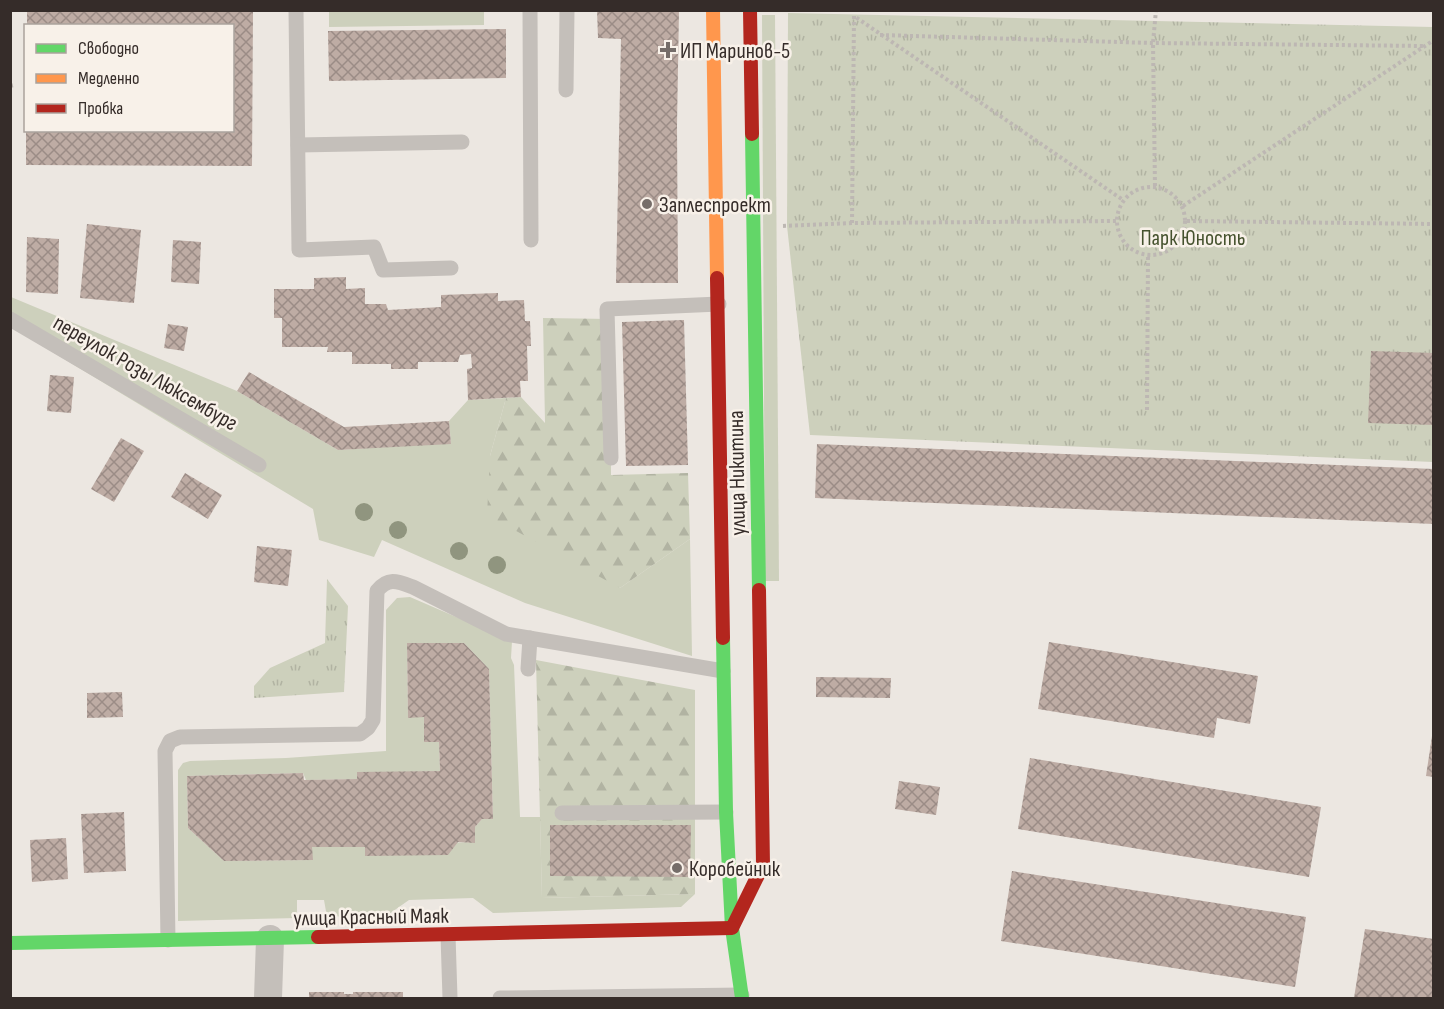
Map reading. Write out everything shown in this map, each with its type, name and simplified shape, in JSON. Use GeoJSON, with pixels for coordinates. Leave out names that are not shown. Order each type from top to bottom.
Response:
{"type":"FeatureCollection","features":[{"type":"Feature","properties":{"kind":"main road","name":"улица Никитина"},"geometry":{"type":"LineString","coordinates":[[712,10],[719,304],[726,812],[732,928],[742,997]]}},
{"type":"Feature","properties":{"kind":"main road","name":"улица Никитина"},"geometry":{"type":"LineString","coordinates":[[732,928],[763,865],[750,10]]}},
{"type":"Feature","properties":{"kind":"main road","name":"улица Красный Маяк"},"geometry":{"type":"LineString","coordinates":[[10,943],[732,928]]}},
{"type":"Feature","properties":{"kind":"street"},"geometry":{"type":"LineString","coordinates":[[268,999],[270,939]]}},
{"type":"Feature","properties":{"kind":"lane"},"geometry":{"type":"LineString","coordinates":[[296,10],[299,250],[374,247],[383,270],[451,268]]}},
{"type":"Feature","properties":{"kind":"lane"},"geometry":{"type":"LineString","coordinates":[[530,10],[531,240]]}},
{"type":"Feature","properties":{"kind":"lane"},"geometry":{"type":"LineString","coordinates":[[566,90],[567,10]]}},
{"type":"Feature","properties":{"kind":"lane"},"geometry":{"type":"LineString","coordinates":[[298,145],[462,142]]}},
{"type":"Feature","properties":{"kind":"lane"},"geometry":{"type":"LineString","coordinates":[[611,458],[608,309],[719,304]]}},
{"type":"Feature","properties":{"kind":"lane","name":"переулок Розы Люксембург"},"geometry":{"type":"LineString","coordinates":[[10,319],[259,465]]}},
{"type":"Feature","properties":{"kind":"lane"},"geometry":{"type":"LineString","coordinates":[[168,940],[165,751],[171,741],[180,737],[360,734],[373,720],[377,591],[389,581],[397,581],[413,587],[506,634],[723,671]]}},
{"type":"Feature","properties":{"kind":"lane"},"geometry":{"type":"LineString","coordinates":[[528,669],[530,638]]}},
{"type":"Feature","properties":{"kind":"lane"},"geometry":{"type":"LineString","coordinates":[[562,813],[704,814],[726,812]]}},
{"type":"Feature","properties":{"kind":"lane"},"geometry":{"type":"LineString","coordinates":[[448,935],[450,999]]}},
{"type":"Feature","properties":{"kind":"lane"},"geometry":{"type":"LineString","coordinates":[[500,999],[742,997]]}},
{"type":"Feature","properties":{"kind":"path"},"geometry":{"type":"LineString","coordinates":[[1155,186],[1153,43],[1156,10]]}},
{"type":"Feature","properties":{"kind":"path"},"geometry":{"type":"LineString","coordinates":[[852,223],[854,16],[1123,200]]}},
{"type":"Feature","properties":{"kind":"path"},"geometry":{"type":"LineString","coordinates":[[880,35],[1153,43],[1424,46]]}},
{"type":"Feature","properties":{"kind":"path"},"geometry":{"type":"LineString","coordinates":[[1183,206],[1434,40]]}},
{"type":"Feature","properties":{"kind":"path"},"geometry":{"type":"LineString","coordinates":[[1155,186],[1170,191],[1183,206],[1187,221],[1182,237],[1166,253],[1148,256],[1131,250],[1119,236],[1116,220],[1123,200],[1139,188],[1155,186]]}},
{"type":"Feature","properties":{"kind":"path"},"geometry":{"type":"LineString","coordinates":[[782,226],[1116,220]]}},
{"type":"Feature","properties":{"kind":"path"},"geometry":{"type":"LineString","coordinates":[[1187,221],[1434,224]]}},
{"type":"Feature","properties":{"kind":"path"},"geometry":{"type":"LineString","coordinates":[[1147,410],[1148,256]]}},
{"type":"Feature","properties":{"kind":"green space"},"geometry":{"type":"Polygon","coordinates":[[[329,11],[484,11],[484,25],[329,27],[329,11]]]}},
{"type":"Feature","properties":{"kind":"green space","name":"Парк Юность"},"geometry":{"type":"Polygon","coordinates":[[[788,13],[1433,27],[1433,462],[810,435],[787,226],[788,13]]]}},
{"type":"Feature","properties":{"kind":"green space"},"geometry":{"type":"Polygon","coordinates":[[[762,15],[775,15],[779,581],[765,581],[762,15]]]}},
{"type":"Feature","properties":{"kind":"green space"},"geometry":{"type":"Polygon","coordinates":[[[11,297],[237,391],[338,450],[451,443],[449,421],[468,400],[506,398],[490,456],[620,588],[690,539],[692,656],[525,603],[382,540],[374,557],[319,540],[313,509],[11,327],[11,297]]]}},
{"type":"Feature","properties":{"kind":"green space"},"geometry":{"type":"Polygon","coordinates":[[[543,318],[610,319],[611,475],[688,473],[690,539],[620,588],[487,515],[490,456],[506,398],[521,397],[545,423],[543,318]]]}},
{"type":"Feature","properties":{"kind":"green space"},"geometry":{"type":"Polygon","coordinates":[[[327,579],[348,606],[344,692],[254,698],[254,686],[270,668],[325,643],[327,579]]]}},
{"type":"Feature","properties":{"kind":"green space"},"geometry":{"type":"Polygon","coordinates":[[[410,597],[512,641],[520,817],[540,817],[542,898],[695,894],[681,907],[493,913],[473,898],[409,900],[389,914],[327,917],[324,900],[297,900],[297,918],[178,921],[178,770],[183,763],[190,761],[286,758],[386,751],[386,610],[397,598],[410,597]],[[407,643],[408,717],[424,717],[424,742],[439,742],[440,771],[387,773],[357,779],[306,780],[303,773],[187,776],[188,828],[224,861],[312,860],[312,847],[474,842],[475,827],[482,819],[493,818],[489,669],[464,643],[407,643]]]}},
{"type":"Feature","properties":{"kind":"green space"},"geometry":{"type":"Polygon","coordinates":[[[536,660],[695,690],[695,894],[542,898],[536,660]]]}},
{"type":"Feature","properties":{"kind":"building"},"geometry":{"type":"Polygon","coordinates":[[[27,10],[253,12],[252,166],[26,165],[26,132],[234,132],[234,24],[27,24],[27,10]]]}},
{"type":"Feature","properties":{"kind":"building"},"geometry":{"type":"Polygon","coordinates":[[[597,10],[679,10],[678,283],[616,283],[621,39],[598,38],[597,10]]]}},
{"type":"Feature","properties":{"kind":"building"},"geometry":{"type":"Polygon","coordinates":[[[506,29],[506,78],[329,81],[328,31],[506,29]]]}},
{"type":"Feature","properties":{"kind":"building"},"geometry":{"type":"Polygon","coordinates":[[[87,224],[141,230],[134,303],[80,298],[87,224]]]}},
{"type":"Feature","properties":{"kind":"building"},"geometry":{"type":"Polygon","coordinates":[[[27,237],[59,239],[58,294],[26,292],[27,237]]]}},
{"type":"Feature","properties":{"kind":"building"},"geometry":{"type":"Polygon","coordinates":[[[173,240],[201,242],[199,284],[171,282],[173,240]]]}},
{"type":"Feature","properties":{"kind":"building"},"geometry":{"type":"Polygon","coordinates":[[[346,277],[346,289],[365,288],[365,304],[386,304],[388,310],[441,307],[441,295],[498,293],[498,301],[524,300],[525,321],[530,321],[531,346],[527,346],[528,381],[520,381],[521,397],[468,400],[467,369],[472,368],[471,354],[460,355],[458,362],[418,362],[418,369],[391,369],[391,364],[352,364],[352,352],[327,352],[328,347],[282,347],[282,318],[274,318],[274,289],[314,289],[314,278],[346,277]]]}},
{"type":"Feature","properties":{"kind":"building"},"geometry":{"type":"Polygon","coordinates":[[[684,320],[688,465],[626,466],[622,322],[684,320]]]}},
{"type":"Feature","properties":{"kind":"building"},"geometry":{"type":"Polygon","coordinates":[[[168,324],[188,327],[184,351],[164,348],[168,324]]]}},
{"type":"Feature","properties":{"kind":"building"},"geometry":{"type":"Polygon","coordinates":[[[1371,351],[1434,353],[1434,425],[1368,423],[1371,351]]]}},
{"type":"Feature","properties":{"kind":"building"},"geometry":{"type":"Polygon","coordinates":[[[249,372],[344,427],[449,421],[451,444],[338,450],[237,391],[249,372]]]}},
{"type":"Feature","properties":{"kind":"building"},"geometry":{"type":"Polygon","coordinates":[[[50,375],[74,377],[71,413],[47,411],[50,375]]]}},
{"type":"Feature","properties":{"kind":"building"},"geometry":{"type":"Polygon","coordinates":[[[121,438],[144,451],[114,502],[91,489],[121,438]]]}},
{"type":"Feature","properties":{"kind":"building"},"geometry":{"type":"Polygon","coordinates":[[[817,444],[1434,469],[1434,524],[815,498],[817,444]]]}},
{"type":"Feature","properties":{"kind":"building"},"geometry":{"type":"Polygon","coordinates":[[[185,473],[222,495],[208,519],[171,497],[185,473]]]}},
{"type":"Feature","properties":{"kind":"building"},"geometry":{"type":"Polygon","coordinates":[[[257,546],[292,550],[288,586],[254,582],[257,546]]]}},
{"type":"Feature","properties":{"kind":"building"},"geometry":{"type":"Polygon","coordinates":[[[1049,642],[1258,676],[1250,724],[1217,718],[1214,738],[1038,709],[1049,642]]]}},
{"type":"Feature","properties":{"kind":"building"},"geometry":{"type":"Polygon","coordinates":[[[407,643],[464,643],[489,669],[493,819],[482,819],[475,827],[475,843],[458,842],[448,855],[365,856],[365,847],[312,847],[313,860],[224,861],[188,828],[187,776],[303,773],[304,780],[357,779],[357,772],[440,771],[439,742],[424,742],[424,717],[408,718],[407,643]]]}},
{"type":"Feature","properties":{"kind":"building"},"geometry":{"type":"Polygon","coordinates":[[[816,677],[891,678],[890,698],[816,697],[816,677]]]}},
{"type":"Feature","properties":{"kind":"building"},"geometry":{"type":"Polygon","coordinates":[[[122,692],[123,717],[87,718],[87,693],[122,692]]]}},
{"type":"Feature","properties":{"kind":"building"},"geometry":{"type":"Polygon","coordinates":[[[1432,736],[1434,736],[1434,777],[1426,776],[1432,736]]]}},
{"type":"Feature","properties":{"kind":"building"},"geometry":{"type":"Polygon","coordinates":[[[1030,758],[1321,807],[1309,877],[1018,829],[1030,758]]]}},
{"type":"Feature","properties":{"kind":"building"},"geometry":{"type":"Polygon","coordinates":[[[899,781],[940,787],[936,815],[895,809],[899,781]]]}},
{"type":"Feature","properties":{"kind":"building"},"geometry":{"type":"Polygon","coordinates":[[[124,812],[126,871],[84,873],[81,814],[124,812]]]}},
{"type":"Feature","properties":{"kind":"building"},"geometry":{"type":"Polygon","coordinates":[[[550,825],[691,825],[690,877],[550,876],[550,825]]]}},
{"type":"Feature","properties":{"kind":"building"},"geometry":{"type":"Polygon","coordinates":[[[66,838],[68,879],[32,882],[30,840],[66,838]]]}},
{"type":"Feature","properties":{"kind":"building"},"geometry":{"type":"Polygon","coordinates":[[[1012,871],[1306,917],[1295,987],[1001,941],[1012,871]]]}},
{"type":"Feature","properties":{"kind":"building"},"geometry":{"type":"Polygon","coordinates":[[[1365,929],[1434,939],[1434,998],[1354,998],[1365,929]]]}},
{"type":"Feature","properties":{"kind":"building"},"geometry":{"type":"Polygon","coordinates":[[[309,992],[353,994],[353,992],[403,992],[403,998],[309,998],[309,992]]]}},
{"type":"Feature","properties":{"kind":"traffic: fast"},"geometry":{"type":"LineString","coordinates":[[752,134],[759,590]]}},
{"type":"Feature","properties":{"kind":"traffic: fast"},"geometry":{"type":"LineString","coordinates":[[723,638],[726,812],[732,928],[742,998]]}},
{"type":"Feature","properties":{"kind":"traffic: fast"},"geometry":{"type":"LineString","coordinates":[[10,943],[318,937]]}},
{"type":"Feature","properties":{"kind":"traffic: slow"},"geometry":{"type":"LineString","coordinates":[[713,10],[717,278]]}},
{"type":"Feature","properties":{"kind":"traffic: jam"},"geometry":{"type":"LineString","coordinates":[[750,10],[752,134]]}},
{"type":"Feature","properties":{"kind":"traffic: jam"},"geometry":{"type":"LineString","coordinates":[[717,278],[723,638]]}},
{"type":"Feature","properties":{"kind":"traffic: jam"},"geometry":{"type":"LineString","coordinates":[[733,926],[763,865],[759,590]]}},
{"type":"Feature","properties":{"kind":"traffic: jam"},"geometry":{"type":"LineString","coordinates":[[318,937],[732,928]]}},
{"type":"Feature","properties":{"kind":"place","name":"ИП Маринов-5"},"geometry":{"type":"Point","coordinates":[668,50]}},
{"type":"Feature","properties":{"kind":"place","name":"Заплеспроект"},"geometry":{"type":"Point","coordinates":[647,204]}},
{"type":"Feature","properties":{"kind":"place","name":"Коробейник"},"geometry":{"type":"Point","coordinates":[677,868]}}]}
